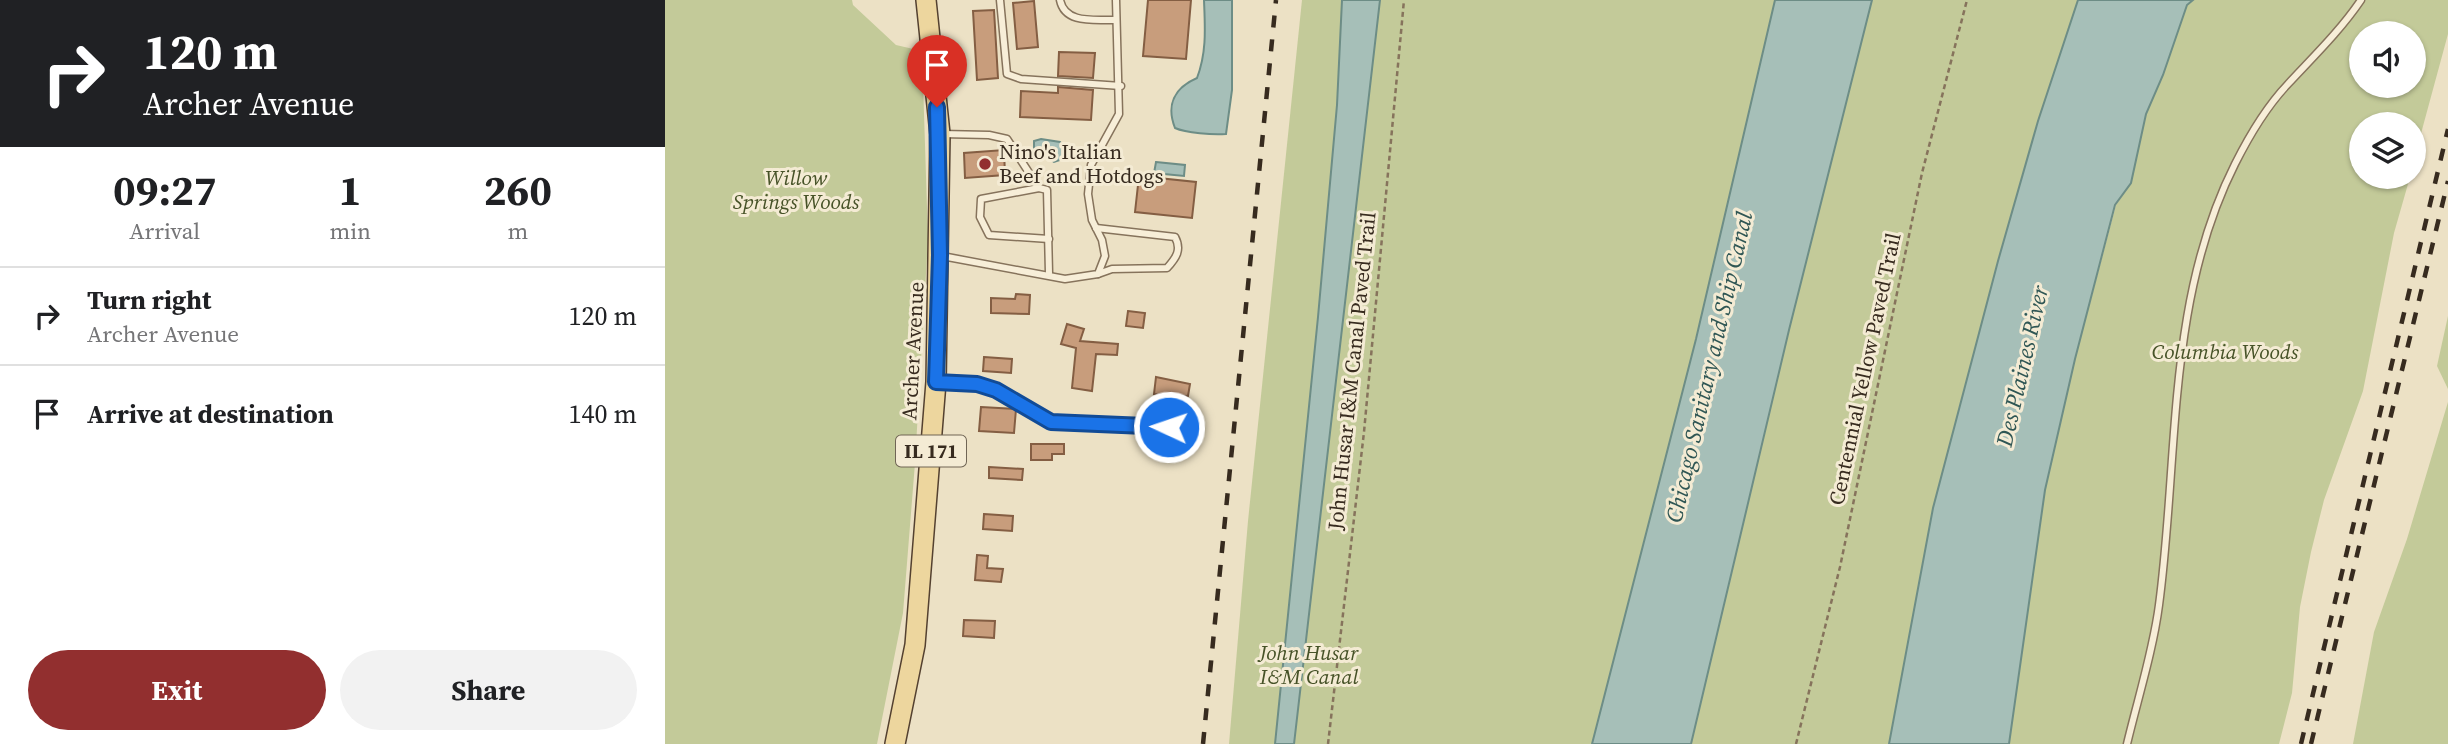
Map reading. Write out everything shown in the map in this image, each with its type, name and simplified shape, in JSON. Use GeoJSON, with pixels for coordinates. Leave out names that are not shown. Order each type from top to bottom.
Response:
{"type":"FeatureCollection","features":[{"type":"Feature","properties":{"kind":"main road","name":"Archer Avenue"},"geometry":{"type":"LineString","coordinates":[[895,744],[915,645],[936,382],[940,134],[926,0]]}},
{"type":"Feature","properties":{"kind":"lane"},"geometry":{"type":"LineString","coordinates":[[1000,0],[1007,74],[1021,79],[1121,86]]}},
{"type":"Feature","properties":{"kind":"lane"},"geometry":{"type":"LineString","coordinates":[[1060,0],[1065,13],[1075,18],[1116,20]]}},
{"type":"Feature","properties":{"kind":"lane"},"geometry":{"type":"LineString","coordinates":[[1098,274],[1105,256],[1088,194],[1091,165],[1119,114],[1121,86],[1116,0]]}},
{"type":"Feature","properties":{"kind":"lane"},"geometry":{"type":"LineString","coordinates":[[2127,744],[2159,607],[2175,397],[2202,243],[2235,163],[2259,124],[2286,86],[2361,0]]}},
{"type":"Feature","properties":{"kind":"lane"},"geometry":{"type":"LineString","coordinates":[[940,134],[989,135],[1007,139],[1039,188]]}},
{"type":"Feature","properties":{"kind":"lane"},"geometry":{"type":"LineString","coordinates":[[1049,239],[989,235],[981,217],[981,199],[1039,188],[1047,190],[1049,201],[1049,239],[1049,273]]}},
{"type":"Feature","properties":{"kind":"lane"},"geometry":{"type":"LineString","coordinates":[[940,255],[1049,273],[1065,279],[1112,269],[1167,268],[1178,257],[1179,243],[1175,237],[1096,228]]}},
{"type":"Feature","properties":{"kind":"lane"},"geometry":{"type":"LineString","coordinates":[[936,382],[977,384],[996,390],[1051,422],[1169,427]]}},
{"type":"Feature","properties":{"kind":"path","name":"John Husar I&M Canal Paved Trail"},"geometry":{"type":"LineString","coordinates":[[1328,744],[1364,432],[1404,0]]}},
{"type":"Feature","properties":{"kind":"path","name":"Centennial Yellow Paved Trail"},"geometry":{"type":"LineString","coordinates":[[1796,744],[1840,567],[1922,173],[1967,0]]}},
{"type":"Feature","properties":{"kind":"green space","name":"Willow Springs Woods"},"geometry":{"type":"Polygon","coordinates":[[[665,0],[852,0],[853,5],[896,45],[922,51],[928,239],[915,463],[903,613],[877,744],[665,744],[665,0]]]}},
{"type":"Feature","properties":{"kind":"green space","name":"John Husar I&M Canal"},"geometry":{"type":"Polygon","coordinates":[[[1302,0],[1775,0],[1696,339],[1592,744],[1229,744],[1248,521],[1302,0]]]}},
{"type":"Feature","properties":{"kind":"green space"},"geometry":{"type":"Polygon","coordinates":[[[1872,0],[2078,0],[2038,121],[1998,261],[1933,508],[1889,744],[1691,744],[1789,330],[1872,0]]]}},
{"type":"Feature","properties":{"kind":"green space","name":"Columbia Woods"},"geometry":{"type":"Polygon","coordinates":[[[2193,0],[2448,0],[2448,34],[2426,115],[2426,112],[2349,112],[2349,189],[2407,189],[2394,233],[2363,391],[2324,500],[2311,552],[2300,607],[2292,693],[2279,744],[2009,744],[2045,490],[2075,359],[2116,205],[2131,183],[2146,114],[2163,75],[2187,5],[2193,0]]]}},
{"type":"Feature","properties":{"kind":"green space"},"geometry":{"type":"Polygon","coordinates":[[[2448,316],[2448,389],[2437,366],[2448,316]]]}},
{"type":"Feature","properties":{"kind":"green space"},"geometry":{"type":"Polygon","coordinates":[[[2448,402],[2448,744],[2353,744],[2374,632],[2407,539],[2448,402]]]}},
{"type":"Feature","properties":{"kind":"water"},"geometry":{"type":"Polygon","coordinates":[[[1204,0],[1232,0],[1232,90],[1226,134],[1180,130],[1175,128],[1172,120],[1174,98],[1183,87],[1197,78],[1200,68],[1205,39],[1204,0]]]}},
{"type":"Feature","properties":{"kind":"water"},"geometry":{"type":"Polygon","coordinates":[[[1342,0],[1380,0],[1294,744],[1275,744],[1318,317],[1337,105],[1342,0]]]}},
{"type":"Feature","properties":{"kind":"water","name":"Chicago Sanitary and Ship Canal"},"geometry":{"type":"Polygon","coordinates":[[[1775,0],[1872,0],[1789,330],[1691,744],[1592,744],[1696,339],[1775,0]]]}},
{"type":"Feature","properties":{"kind":"water","name":"Des Plaines River"},"geometry":{"type":"Polygon","coordinates":[[[2078,0],[2193,0],[2187,5],[2163,75],[2146,114],[2131,183],[2115,205],[2075,359],[2045,490],[2009,744],[1889,744],[1933,508],[1998,261],[2038,121],[2078,0]]]}},
{"type":"Feature","properties":{"kind":"water"},"geometry":{"type":"Polygon","coordinates":[[[1041,139],[1060,142],[1072,156],[1054,162],[1034,149],[1034,141],[1041,139]]]}},
{"type":"Feature","properties":{"kind":"water"},"geometry":{"type":"Polygon","coordinates":[[[1156,162],[1185,165],[1184,176],[1154,173],[1156,162]]]}},
{"type":"Feature","properties":{"kind":"building"},"geometry":{"type":"Polygon","coordinates":[[[1148,0],[1191,0],[1186,59],[1143,56],[1148,0]]]}},
{"type":"Feature","properties":{"kind":"building"},"geometry":{"type":"Polygon","coordinates":[[[1034,1],[1038,47],[1017,49],[1013,3],[1034,1]]]}},
{"type":"Feature","properties":{"kind":"building"},"geometry":{"type":"Polygon","coordinates":[[[994,10],[998,78],[977,80],[973,11],[994,10]]]}},
{"type":"Feature","properties":{"kind":"building"},"geometry":{"type":"Polygon","coordinates":[[[1059,52],[1095,53],[1093,78],[1058,76],[1059,52]]]}},
{"type":"Feature","properties":{"kind":"building"},"geometry":{"type":"Polygon","coordinates":[[[1058,87],[1093,90],[1091,120],[1020,117],[1021,91],[1058,93],[1058,87]]]}},
{"type":"Feature","properties":{"kind":"building","name":"Nino's Italian Beef and Hotdogs"},"geometry":{"type":"Polygon","coordinates":[[[1004,150],[1005,175],[965,178],[964,153],[1004,150]]]}},
{"type":"Feature","properties":{"kind":"building"},"geometry":{"type":"Polygon","coordinates":[[[1139,176],[1196,182],[1192,218],[1135,212],[1139,176]]]}},
{"type":"Feature","properties":{"kind":"building"},"geometry":{"type":"Polygon","coordinates":[[[1016,294],[1030,295],[1029,314],[991,313],[991,298],[1015,299],[1016,294]]]}},
{"type":"Feature","properties":{"kind":"building"},"geometry":{"type":"Polygon","coordinates":[[[1128,311],[1145,313],[1143,328],[1126,326],[1128,311]]]}},
{"type":"Feature","properties":{"kind":"building"},"geometry":{"type":"Polygon","coordinates":[[[1067,324],[1084,329],[1080,341],[1118,344],[1117,355],[1096,354],[1092,391],[1072,388],[1076,348],[1061,344],[1067,324]]]}},
{"type":"Feature","properties":{"kind":"building"},"geometry":{"type":"Polygon","coordinates":[[[984,357],[1012,359],[1011,373],[983,371],[984,357]]]}},
{"type":"Feature","properties":{"kind":"building"},"geometry":{"type":"Polygon","coordinates":[[[1156,377],[1190,384],[1188,396],[1154,394],[1156,377]]]}},
{"type":"Feature","properties":{"kind":"building"},"geometry":{"type":"Polygon","coordinates":[[[981,407],[1016,409],[1014,433],[979,431],[981,407]]]}},
{"type":"Feature","properties":{"kind":"building"},"geometry":{"type":"Polygon","coordinates":[[[1031,444],[1064,444],[1064,454],[1052,454],[1052,460],[1031,460],[1031,444]]]}},
{"type":"Feature","properties":{"kind":"building"},"geometry":{"type":"Polygon","coordinates":[[[989,467],[1023,469],[1022,480],[989,478],[989,467]]]}},
{"type":"Feature","properties":{"kind":"building"},"geometry":{"type":"Polygon","coordinates":[[[984,514],[1013,516],[1012,531],[983,529],[984,514]]]}},
{"type":"Feature","properties":{"kind":"building"},"geometry":{"type":"Polygon","coordinates":[[[977,555],[988,556],[987,568],[1003,569],[1001,582],[975,580],[977,555]]]}},
{"type":"Feature","properties":{"kind":"building"},"geometry":{"type":"Polygon","coordinates":[[[964,620],[995,621],[994,638],[963,636],[964,620]]]}},
{"type":"Feature","properties":{"kind":"railway"},"geometry":{"type":"LineString","coordinates":[[1203,744],[1276,0]]}},
{"type":"Feature","properties":{"kind":"railway"},"geometry":{"type":"LineString","coordinates":[[2301,744],[2448,129]]}},
{"type":"Feature","properties":{"kind":"railway"},"geometry":{"type":"LineString","coordinates":[[2311,744],[2448,181]]}},
{"type":"Feature","properties":{"kind":"place","name":"Nino's Italian Beef and Hotdogs"},"geometry":{"type":"Point","coordinates":[985,164]}},
{"type":"Feature","properties":{"kind":"route"},"geometry":{"type":"LineString","coordinates":[[937,107],[940,134],[940,255],[936,382],[977,384],[996,390],[1051,422],[1169,427]]}}]}
